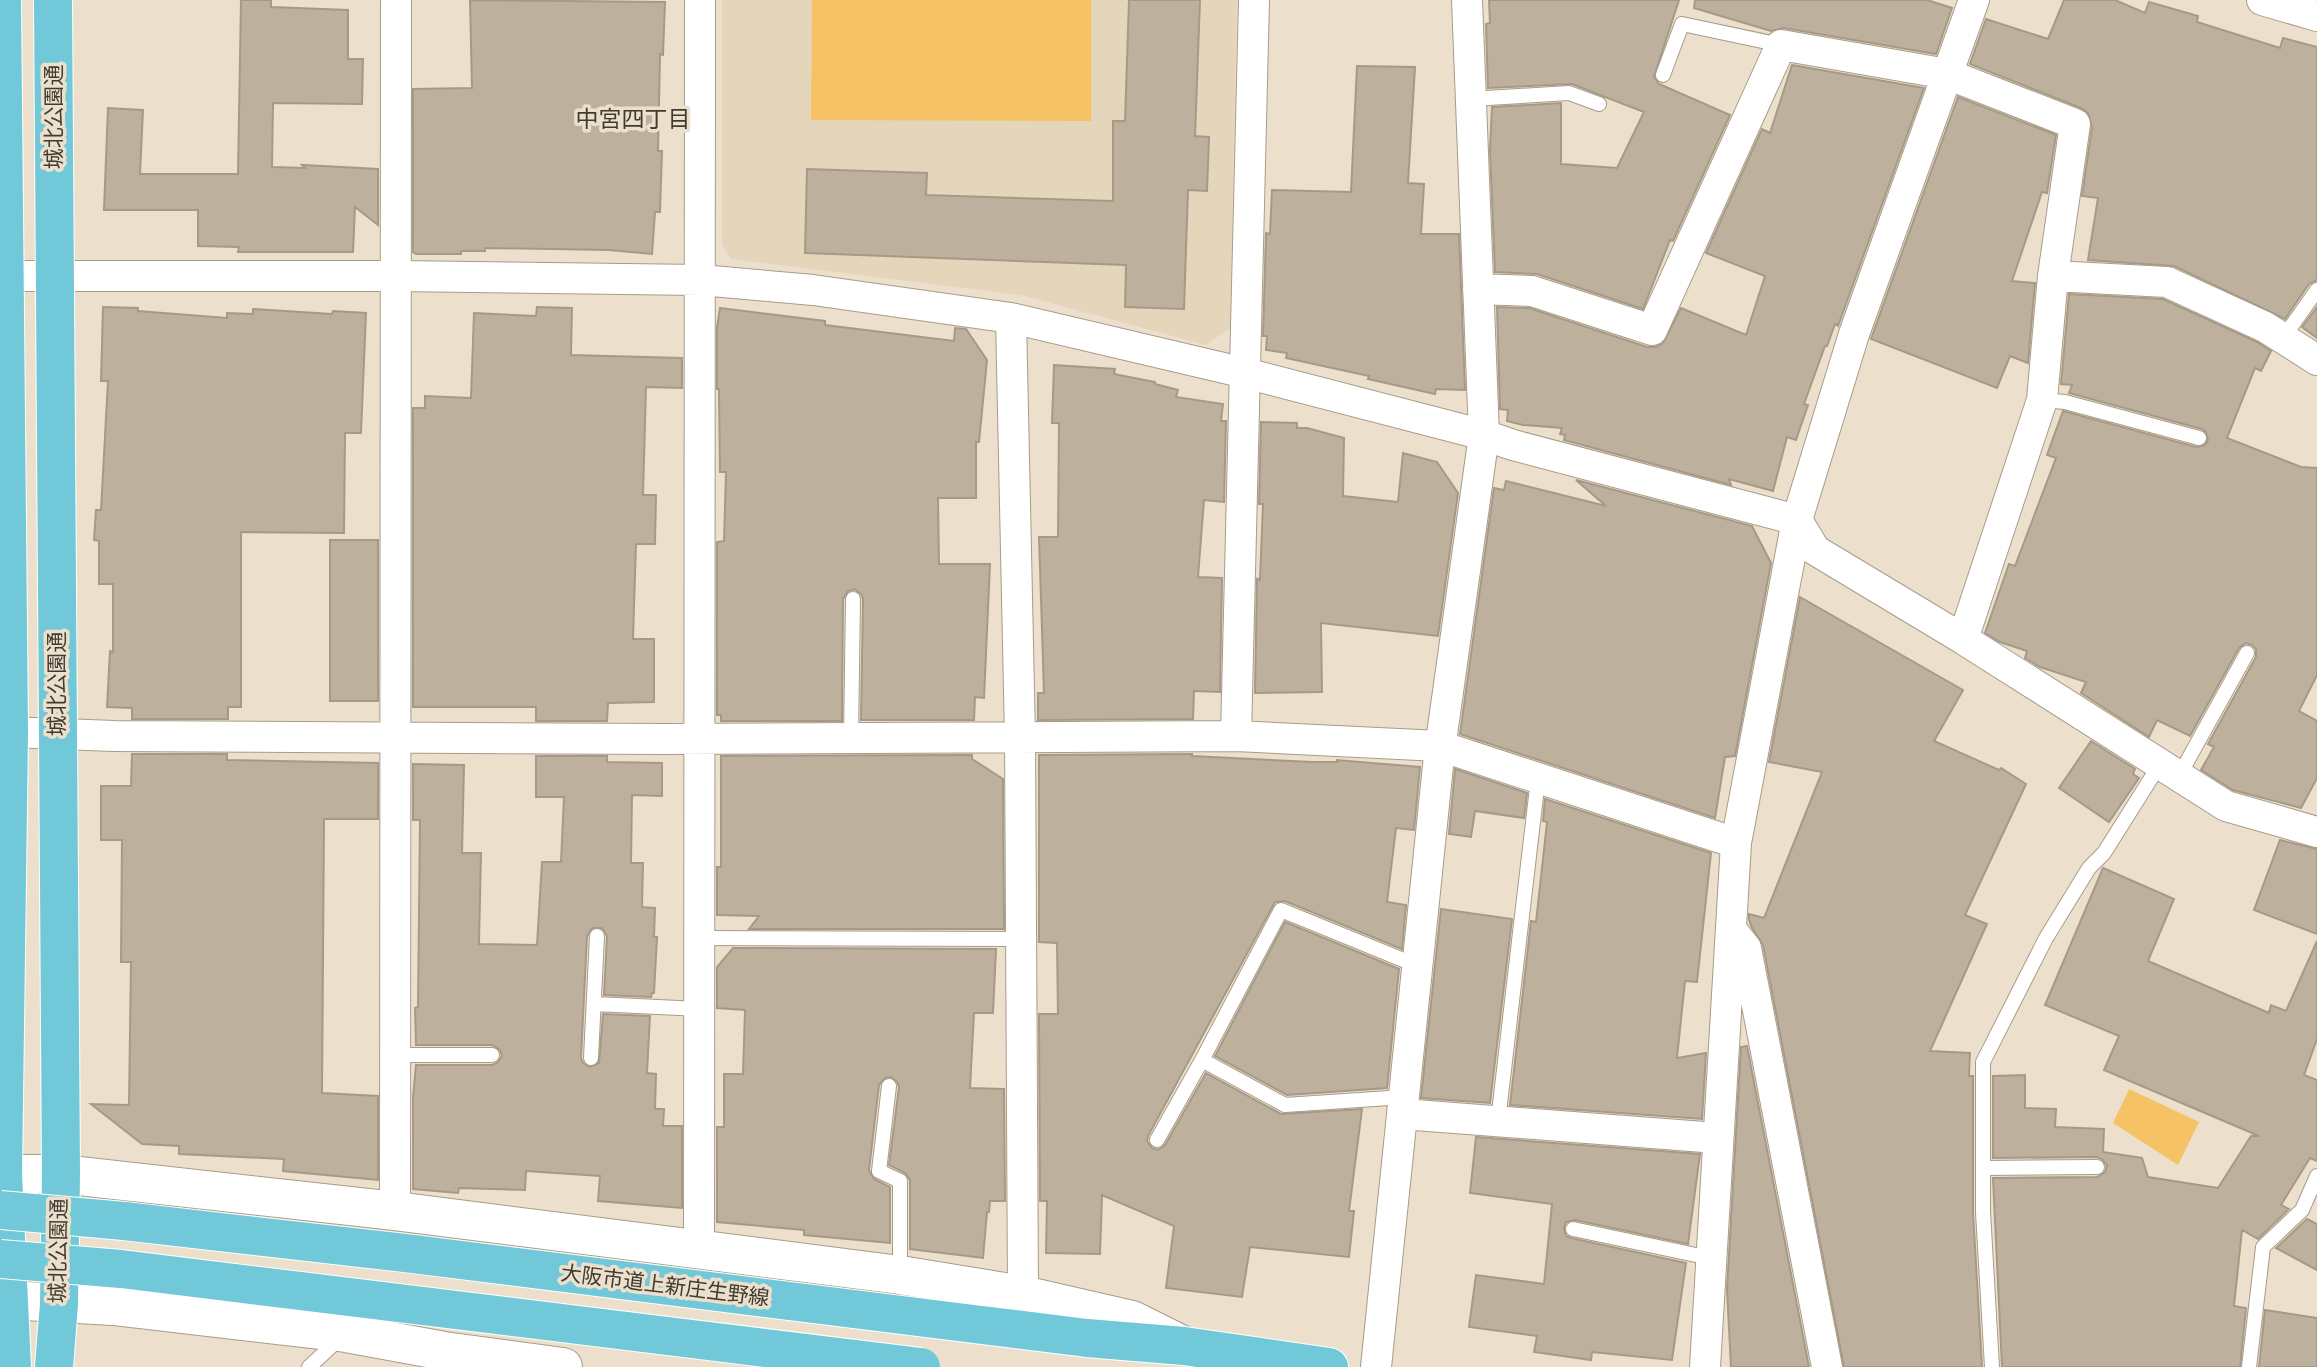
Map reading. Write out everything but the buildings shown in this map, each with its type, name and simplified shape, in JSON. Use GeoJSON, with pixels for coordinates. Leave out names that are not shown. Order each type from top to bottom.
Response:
{"type":"FeatureCollection","features":[{"type":"Feature","properties":{"kind":"main road"},"geometry":{"type":"LineString","coordinates":[[2,0],[2,276],[9,732],[6,1124],[2,1192],[12,1367]]}},
{"type":"Feature","properties":{"kind":"main road","name":"城北公園通"},"geometry":{"type":"LineString","coordinates":[[53,0],[61,1174],[59,1304],[54,1367]]}},
{"type":"Feature","properties":{"kind":"main road","name":"大阪市道上新庄生野線"},"geometry":{"type":"LineString","coordinates":[[2,1192],[124,1220],[1087,1338],[1184,1346],[1329,1367]]}},
{"type":"Feature","properties":{"kind":"main road"},"geometry":{"type":"LineString","coordinates":[[0,1259],[121,1269],[921,1367]]}},
{"type":"Feature","properties":{"kind":"street"},"geometry":{"type":"LineString","coordinates":[[395,1211],[396,0]]}},
{"type":"Feature","properties":{"kind":"street"},"geometry":{"type":"LineString","coordinates":[[699,1251],[700,0]]}},
{"type":"Feature","properties":{"kind":"street"},"geometry":{"type":"LineString","coordinates":[[1236,736],[1254,0]]}},
{"type":"Feature","properties":{"kind":"street"},"geometry":{"type":"LineString","coordinates":[[1376,1367],[1440,746],[1484,435],[1467,0]]}},
{"type":"Feature","properties":{"kind":"street"},"geometry":{"type":"LineString","coordinates":[[1704,1367],[1736,843],[1797,520],[1854,334],[1974,0]]}},
{"type":"Feature","properties":{"kind":"street"},"geometry":{"type":"LineString","coordinates":[[2262,0],[2317,16]]}},
{"type":"Feature","properties":{"kind":"street"},"geometry":{"type":"LineString","coordinates":[[1478,289],[1532,291],[1653,330],[1781,45],[1947,74],[2075,124],[2053,276],[2042,400],[1962,639]]}},
{"type":"Feature","properties":{"kind":"street"},"geometry":{"type":"LineString","coordinates":[[2,276],[396,276],[701,280],[813,290],[1011,318],[1245,373],[1797,520],[1815,550],[1962,639],[2226,806],[2317,832]]}},
{"type":"Feature","properties":{"kind":"street"},"geometry":{"type":"LineString","coordinates":[[2053,276],[2167,282],[2266,327],[2317,360]]}},
{"type":"Feature","properties":{"kind":"street"},"geometry":{"type":"LineString","coordinates":[[1011,318],[1020,737],[1023,1295]]}},
{"type":"Feature","properties":{"kind":"street"},"geometry":{"type":"LineString","coordinates":[[9,732],[57,735],[396,738],[1236,736],[1440,746],[1736,843]]}},
{"type":"Feature","properties":{"kind":"street"},"geometry":{"type":"LineString","coordinates":[[1731,928],[1745,948],[1827,1367]]}},
{"type":"Feature","properties":{"kind":"street"},"geometry":{"type":"LineString","coordinates":[[1403,1106],[1497,1121],[1717,1138]]}},
{"type":"Feature","properties":{"kind":"street"},"geometry":{"type":"LineString","coordinates":[[2,1192],[61,1174],[395,1211],[900,1275],[1023,1295],[1132,1320],[1184,1346]]}},
{"type":"Feature","properties":{"kind":"street"},"geometry":{"type":"LineString","coordinates":[[8,1300],[113,1306],[346,1333],[443,1359],[564,1367]]}},
{"type":"Feature","properties":{"kind":"lane"},"geometry":{"type":"LineString","coordinates":[[1663,75],[1682,24],[1781,45]]}},
{"type":"Feature","properties":{"kind":"lane"},"geometry":{"type":"LineString","coordinates":[[1471,99],[1569,93],[1599,104]]}},
{"type":"Feature","properties":{"kind":"lane"},"geometry":{"type":"LineString","coordinates":[[2283,338],[2317,290]]}},
{"type":"Feature","properties":{"kind":"lane"},"geometry":{"type":"LineString","coordinates":[[2042,400],[2065,402],[2199,438]]}},
{"type":"Feature","properties":{"kind":"lane"},"geometry":{"type":"LineString","coordinates":[[851,738],[853,598]]}},
{"type":"Feature","properties":{"kind":"lane"},"geometry":{"type":"LineString","coordinates":[[1992,1367],[1983,1168],[1983,1062],[2046,938],[2089,868],[2105,853],[2170,770],[2247,653]]}},
{"type":"Feature","properties":{"kind":"lane"},"geometry":{"type":"LineString","coordinates":[[1497,1121],[1538,779]]}},
{"type":"Feature","properties":{"kind":"lane"},"geometry":{"type":"LineString","coordinates":[[1157,1140],[1281,910],[1418,966]]}},
{"type":"Feature","properties":{"kind":"lane"},"geometry":{"type":"LineString","coordinates":[[592,1058],[597,936]]}},
{"type":"Feature","properties":{"kind":"lane"},"geometry":{"type":"LineString","coordinates":[[699,937],[1021,939]]}},
{"type":"Feature","properties":{"kind":"lane"},"geometry":{"type":"LineString","coordinates":[[595,1004],[700,1009]]}},
{"type":"Feature","properties":{"kind":"lane"},"geometry":{"type":"LineString","coordinates":[[396,1055],[492,1055]]}},
{"type":"Feature","properties":{"kind":"lane"},"geometry":{"type":"LineString","coordinates":[[1202,1060],[1285,1105],[1403,1106]]}},
{"type":"Feature","properties":{"kind":"lane"},"geometry":{"type":"LineString","coordinates":[[889,1087],[879,1171],[900,1181],[900,1275]]}},
{"type":"Feature","properties":{"kind":"lane"},"geometry":{"type":"LineString","coordinates":[[1983,1168],[2097,1167]]}},
{"type":"Feature","properties":{"kind":"lane"},"geometry":{"type":"LineString","coordinates":[[2249,1367],[2263,1247],[2302,1210],[2317,1176]]}},
{"type":"Feature","properties":{"kind":"lane"},"geometry":{"type":"LineString","coordinates":[[1573,1229],[1710,1258]]}},
{"type":"Feature","properties":{"kind":"lane"},"geometry":{"type":"LineString","coordinates":[[309,1367],[346,1333]]}},
{"type":"Feature","properties":{"kind":"shaded area"},"geometry":{"type":"Polygon","coordinates":[[[722,0],[1237,0],[1230,328],[1206,345],[1021,295],[731,259],[722,244],[722,0]]]}},
{"type":"Feature","properties":{"kind":"shaded area"},"geometry":{"type":"Polygon","coordinates":[[[812,0],[1091,0],[1091,121],[811,120],[812,0]]]}},
{"type":"Feature","properties":{"kind":"shaded area"},"geometry":{"type":"Polygon","coordinates":[[[2129,1089],[2199,1122],[2178,1165],[2113,1123],[2129,1089]]]}},
{"type":"Feature","properties":{"kind":"district","name":"中宮四丁目"},"geometry":{"type":"Point","coordinates":[633,120]}}]}
